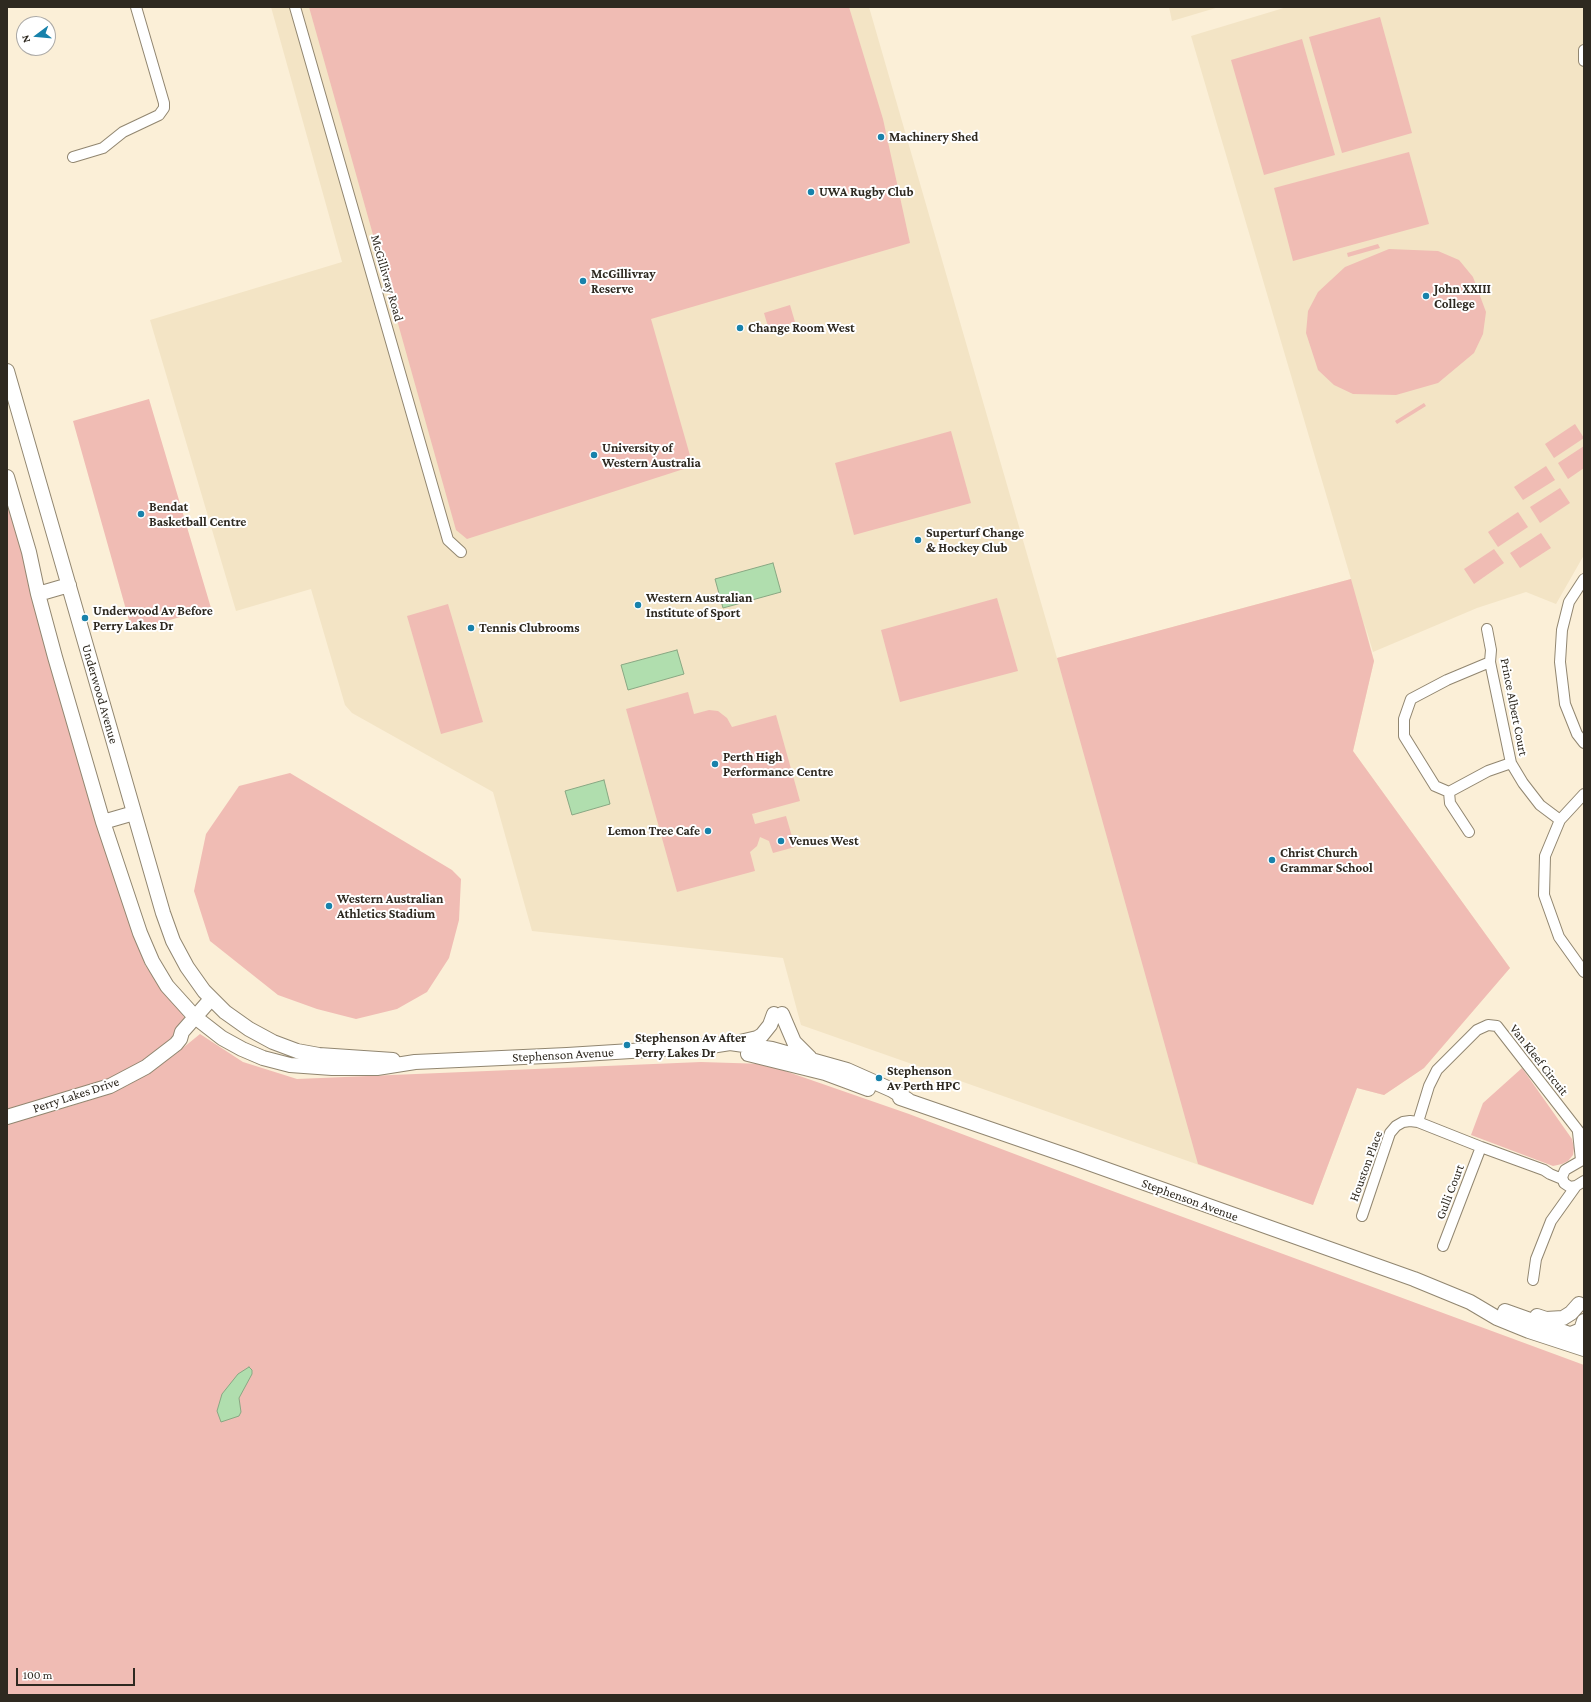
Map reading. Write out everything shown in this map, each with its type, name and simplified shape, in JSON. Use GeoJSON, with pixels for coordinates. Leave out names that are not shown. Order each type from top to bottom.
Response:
{"type":"FeatureCollection","features":[{"type":"Feature","properties":{"kind":"main road","name":"Underwood Avenue"},"geometry":{"type":"LineString","coordinates":[[7,371],[163,912],[173,941],[195,980],[214,1003]]}},
{"type":"Feature","properties":{"kind":"main road"},"geometry":{"type":"LineString","coordinates":[[7,477],[29,552],[38,594],[103,822],[126,895],[152,961],[167,986],[198,1020]]}},
{"type":"Feature","properties":{"kind":"main road"},"geometry":{"type":"LineString","coordinates":[[38,594],[69,585]]}},
{"type":"Feature","properties":{"kind":"main road"},"geometry":{"type":"LineString","coordinates":[[103,822],[134,813]]}},
{"type":"Feature","properties":{"kind":"main road","name":"Perry Lakes Drive"},"geometry":{"type":"LineString","coordinates":[[7,1118],[110,1086],[146,1067],[176,1044],[180,1039],[186,1038],[198,1020],[214,1003]]}},
{"type":"Feature","properties":{"kind":"main road","name":"Stephenson Avenue"},"geometry":{"type":"LineString","coordinates":[[214,1003],[249,1029],[273,1042],[297,1051],[325,1056],[415,1062]]}},
{"type":"Feature","properties":{"kind":"main road"},"geometry":{"type":"LineString","coordinates":[[730,1043],[753,1039],[762,1035],[778,1014],[794,1042],[810,1058]]}},
{"type":"Feature","properties":{"kind":"main road","name":"Stephenson Avenue"},"geometry":{"type":"LineString","coordinates":[[198,1020],[222,1038],[242,1049],[264,1058],[290,1065],[325,1068],[377,1068],[415,1062],[711,1046],[730,1043],[772,1049],[810,1058],[847,1070],[892,1090],[908,1100]]}},
{"type":"Feature","properties":{"kind":"main road","name":"Stephenson Avenue"},"geometry":{"type":"LineString","coordinates":[[711,1046],[778,1061],[818,1072],[891,1097],[908,1100],[1414,1279],[1470,1302],[1497,1318],[1553,1339],[1584,1348]]}},
{"type":"Feature","properties":{"kind":"main road"},"geometry":{"type":"LineString","coordinates":[[1493,1307],[1509,1306],[1546,1319],[1552,1319],[1568,1316],[1582,1300]]}},
{"type":"Feature","properties":{"kind":"main road"},"geometry":{"type":"LineString","coordinates":[[1582,1300],[1572,1326],[1584,1348]]}},
{"type":"Feature","properties":{"kind":"main road","name":"Stephenson Avenue"},"geometry":{"type":"LineString","coordinates":[[1470,1302],[1493,1307],[1578,1337]]}},
{"type":"Feature","properties":{"kind":"main road"},"geometry":{"type":"LineString","coordinates":[[1578,1337],[1582,1330],[1584,1321]]}},
{"type":"Feature","properties":{"kind":"main road"},"geometry":{"type":"LineString","coordinates":[[1553,1339],[1578,1337]]}},
{"type":"Feature","properties":{"kind":"street"},"geometry":{"type":"LineString","coordinates":[[73,157],[103,148],[124,132],[159,115],[164,108],[164,103],[136,7]]}},
{"type":"Feature","properties":{"kind":"street","name":"McGillivray Road"},"geometry":{"type":"LineString","coordinates":[[295,7],[448,540],[461,552]]}},
{"type":"Feature","properties":{"kind":"street"},"geometry":{"type":"LineString","coordinates":[[1584,50],[1584,61]]}},
{"type":"Feature","properties":{"kind":"street"},"geometry":{"type":"LineString","coordinates":[[1584,579],[1568,602],[1562,630],[1560,662],[1565,704],[1576,734],[1584,743]]}},
{"type":"Feature","properties":{"kind":"street","name":"Prince Albert Court"},"geometry":{"type":"LineString","coordinates":[[1486,629],[1491,650],[1490,662],[1512,763],[1523,783],[1540,805],[1560,820]]}},
{"type":"Feature","properties":{"kind":"street"},"geometry":{"type":"LineString","coordinates":[[1449,792],[1435,786],[1404,736],[1404,719],[1412,699],[1447,680],[1490,662]]}},
{"type":"Feature","properties":{"kind":"street"},"geometry":{"type":"LineString","coordinates":[[1449,792],[1488,771],[1512,763]]}},
{"type":"Feature","properties":{"kind":"street"},"geometry":{"type":"LineString","coordinates":[[1449,792],[1450,803],[1469,832]]}},
{"type":"Feature","properties":{"kind":"street"},"geometry":{"type":"LineString","coordinates":[[1584,794],[1560,820],[1545,856],[1544,896],[1559,938],[1584,972]]}},
{"type":"Feature","properties":{"kind":"street","name":"Van Kleef Circuit"},"geometry":{"type":"LineString","coordinates":[[1418,1122],[1429,1086],[1437,1070],[1476,1030],[1488,1025],[1496,1026],[1505,1035],[1581,1135],[1582,1160]]}},
{"type":"Feature","properties":{"kind":"street","name":"Houston Place"},"geometry":{"type":"LineString","coordinates":[[1362,1216],[1390,1133],[1396,1126],[1403,1122],[1418,1122]]}},
{"type":"Feature","properties":{"kind":"street"},"geometry":{"type":"LineString","coordinates":[[1418,1122],[1481,1148],[1564,1178],[1571,1187],[1580,1184]]}},
{"type":"Feature","properties":{"kind":"street","name":"Gulli Court"},"geometry":{"type":"LineString","coordinates":[[1443,1246],[1481,1148]]}},
{"type":"Feature","properties":{"kind":"street"},"geometry":{"type":"LineString","coordinates":[[1558,1209],[1564,1178],[1582,1160]]}},
{"type":"Feature","properties":{"kind":"street"},"geometry":{"type":"LineString","coordinates":[[1533,1280],[1535,1263],[1551,1221],[1558,1209],[1566,1202],[1580,1184]]}},
{"type":"Feature","properties":{"kind":"shaded area","name":"University of Western Australia"},"geometry":{"type":"Polygon","coordinates":[[[271,7],[869,7],[1057,658],[1351,579],[1191,36],[1287,7],[1584,7],[1584,555],[1556,604],[1526,592],[1477,608],[1373,652],[1364,622],[1374,661],[1353,751],[1510,968],[1424,1068],[1384,1095],[1357,1088],[1313,1205],[801,1025],[783,958],[532,931],[493,792],[352,713],[345,705],[311,589],[236,611],[150,320],[342,262],[271,7]]]}},
{"type":"Feature","properties":{"kind":"shaded area","name":"McGillivray Reserve"},"geometry":{"type":"Polygon","coordinates":[[[309,7],[849,7],[883,119],[910,243],[651,319],[693,466],[467,539],[456,530],[309,7]]]}},
{"type":"Feature","properties":{"kind":"shaded area"},"geometry":{"type":"Polygon","coordinates":[[[1169,7],[1219,7],[1172,21],[1169,7]]]}},
{"type":"Feature","properties":{"kind":"shaded area"},"geometry":{"type":"Polygon","coordinates":[[[1380,17],[1412,133],[1342,153],[1309,37],[1380,17]]]}},
{"type":"Feature","properties":{"kind":"shaded area"},"geometry":{"type":"Polygon","coordinates":[[[1302,39],[1335,155],[1264,175],[1231,60],[1302,39]]]}},
{"type":"Feature","properties":{"kind":"shaded area"},"geometry":{"type":"Polygon","coordinates":[[[1409,152],[1429,224],[1293,261],[1274,188],[1409,152]]]}},
{"type":"Feature","properties":{"kind":"shaded area"},"geometry":{"type":"Polygon","coordinates":[[[1378,244],[1380,248],[1348,257],[1347,253],[1378,244]]]}},
{"type":"Feature","properties":{"kind":"shaded area"},"geometry":{"type":"Polygon","coordinates":[[[1389,249],[1438,251],[1459,260],[1473,277],[1486,312],[1483,334],[1474,353],[1438,383],[1396,395],[1353,394],[1334,385],[1318,370],[1306,333],[1308,311],[1318,292],[1345,267],[1389,249]]]}},
{"type":"Feature","properties":{"kind":"shaded area"},"geometry":{"type":"Polygon","coordinates":[[[790,305],[795,322],[769,330],[764,313],[790,305]]]}},
{"type":"Feature","properties":{"kind":"shaded area","name":"Bendat Basketball Centre"},"geometry":{"type":"Polygon","coordinates":[[[149,399],[211,608],[132,631],[73,421],[149,399]]]}},
{"type":"Feature","properties":{"kind":"shaded area"},"geometry":{"type":"Polygon","coordinates":[[[1424,403],[1426,406],[1397,424],[1395,421],[1424,403]]]}},
{"type":"Feature","properties":{"kind":"shaded area"},"geometry":{"type":"Polygon","coordinates":[[[1575,424],[1584,438],[1554,458],[1545,444],[1575,424]]]}},
{"type":"Feature","properties":{"kind":"shaded area"},"geometry":{"type":"Polygon","coordinates":[[[951,431],[971,503],[854,535],[835,463],[951,431]]]}},
{"type":"Feature","properties":{"kind":"shaded area"},"geometry":{"type":"Polygon","coordinates":[[[1584,446],[1584,468],[1568,479],[1558,463],[1584,446]]]}},
{"type":"Feature","properties":{"kind":"shaded area"},"geometry":{"type":"Polygon","coordinates":[[[1546,466],[1555,480],[1523,500],[1514,487],[1546,466]]]}},
{"type":"Feature","properties":{"kind":"shaded area"},"geometry":{"type":"Polygon","coordinates":[[[1560,488],[1570,503],[1540,523],[1530,507],[1560,488]]]}},
{"type":"Feature","properties":{"kind":"shaded area"},"geometry":{"type":"Polygon","coordinates":[[[7,496],[145,965],[163,991],[181,1011],[185,1019],[182,1026],[158,1052],[127,1070],[108,1079],[7,1111],[7,496]]]}},
{"type":"Feature","properties":{"kind":"shaded area"},"geometry":{"type":"Polygon","coordinates":[[[1518,512],[1528,527],[1498,547],[1488,532],[1518,512]]]}},
{"type":"Feature","properties":{"kind":"shaded area"},"geometry":{"type":"Polygon","coordinates":[[[1541,533],[1551,548],[1520,568],[1510,553],[1541,533]]]}},
{"type":"Feature","properties":{"kind":"shaded area"},"geometry":{"type":"Polygon","coordinates":[[[1494,549],[1504,563],[1474,584],[1464,569],[1494,549]]]}},
{"type":"Feature","properties":{"kind":"shaded area"},"geometry":{"type":"Polygon","coordinates":[[[773,563],[781,592],[723,608],[715,579],[773,563]]]}},
{"type":"Feature","properties":{"kind":"shaded area","name":"Christ Church Grammar School"},"geometry":{"type":"Polygon","coordinates":[[[1351,579],[1374,661],[1353,751],[1510,968],[1424,1068],[1384,1095],[1357,1088],[1313,1205],[1198,1164],[1057,658],[1351,579]]]}},
{"type":"Feature","properties":{"kind":"shaded area"},"geometry":{"type":"Polygon","coordinates":[[[997,598],[1018,671],[900,702],[881,630],[997,598]]]}},
{"type":"Feature","properties":{"kind":"shaded area"},"geometry":{"type":"Polygon","coordinates":[[[448,604],[483,722],[441,734],[407,616],[448,604]]]}},
{"type":"Feature","properties":{"kind":"shaded area"},"geometry":{"type":"Polygon","coordinates":[[[677,650],[684,674],[628,690],[621,665],[677,650]]]}},
{"type":"Feature","properties":{"kind":"shaded area","name":"Perth High Performance Centre"},"geometry":{"type":"Polygon","coordinates":[[[688,692],[694,714],[709,710],[718,711],[727,718],[732,727],[776,715],[800,801],[752,814],[755,824],[786,816],[795,847],[773,853],[769,841],[760,837],[757,846],[750,852],[755,871],[677,892],[626,709],[688,692]]]}},
{"type":"Feature","properties":{"kind":"shaded area","name":"Western Australian Athletics Stadium"},"geometry":{"type":"Polygon","coordinates":[[[290,773],[452,870],[461,879],[459,920],[449,958],[427,992],[397,1009],[356,1019],[317,1009],[278,995],[210,941],[194,891],[206,834],[239,786],[290,773]]]}},
{"type":"Feature","properties":{"kind":"shaded area"},"geometry":{"type":"Polygon","coordinates":[[[604,780],[610,804],[572,815],[565,791],[604,780]]]}},
{"type":"Feature","properties":{"kind":"shaded area"},"geometry":{"type":"Polygon","coordinates":[[[200,1034],[243,1062],[297,1079],[701,1062],[765,1064],[909,1114],[1107,1189],[1584,1365],[1584,1695],[7,1695],[7,1123],[103,1096],[128,1085],[173,1056],[200,1034]]]}},
{"type":"Feature","properties":{"kind":"shaded area"},"geometry":{"type":"Polygon","coordinates":[[[1522,1068],[1572,1139],[1574,1148],[1573,1155],[1568,1161],[1562,1164],[1553,1166],[1471,1135],[1483,1103],[1522,1068]]]}},
{"type":"Feature","properties":{"kind":"shaded area"},"geometry":{"type":"Polygon","coordinates":[[[249,1367],[252,1370],[252,1374],[239,1398],[241,1412],[239,1416],[221,1422],[217,1411],[222,1394],[238,1374],[249,1367]]]}},
{"type":"Feature","properties":{"kind":"place","name":"Machinery Shed"},"geometry":{"type":"Point","coordinates":[881,137]}},
{"type":"Feature","properties":{"kind":"place","name":"UWA Rugby Club"},"geometry":{"type":"Point","coordinates":[811,192]}},
{"type":"Feature","properties":{"kind":"place","name":"McGillivray Reserve"},"geometry":{"type":"Point","coordinates":[583,281]}},
{"type":"Feature","properties":{"kind":"place","name":"John XXIII College"},"geometry":{"type":"Point","coordinates":[1426,296]}},
{"type":"Feature","properties":{"kind":"place","name":"Change Room West"},"geometry":{"type":"Point","coordinates":[740,328]}},
{"type":"Feature","properties":{"kind":"place","name":"University of Western Australia"},"geometry":{"type":"Point","coordinates":[594,455]}},
{"type":"Feature","properties":{"kind":"place","name":"Bendat Basketball Centre"},"geometry":{"type":"Point","coordinates":[141,514]}},
{"type":"Feature","properties":{"kind":"place","name":"Superturf Change & Hockey Club"},"geometry":{"type":"Point","coordinates":[918,540]}},
{"type":"Feature","properties":{"kind":"place","name":"Western Australian Institute of Sport"},"geometry":{"type":"Point","coordinates":[638,605]}},
{"type":"Feature","properties":{"kind":"place","name":"Underwood Av Before Perry Lakes Dr"},"geometry":{"type":"Point","coordinates":[85,618]}},
{"type":"Feature","properties":{"kind":"place","name":"Tennis Clubrooms"},"geometry":{"type":"Point","coordinates":[471,628]}},
{"type":"Feature","properties":{"kind":"place","name":"Perth High Performance Centre"},"geometry":{"type":"Point","coordinates":[715,764]}},
{"type":"Feature","properties":{"kind":"place","name":"Lemon Tree Cafe"},"geometry":{"type":"Point","coordinates":[708,831]}},
{"type":"Feature","properties":{"kind":"place","name":"Venues West"},"geometry":{"type":"Point","coordinates":[781,841]}},
{"type":"Feature","properties":{"kind":"place","name":"Christ Church Grammar School"},"geometry":{"type":"Point","coordinates":[1272,860]}},
{"type":"Feature","properties":{"kind":"place","name":"Western Australian Athletics Stadium"},"geometry":{"type":"Point","coordinates":[329,906]}},
{"type":"Feature","properties":{"kind":"place","name":"Stephenson Av After Perry Lakes Dr"},"geometry":{"type":"Point","coordinates":[627,1045]}},
{"type":"Feature","properties":{"kind":"place","name":"Stephenson Av Perth HPC"},"geometry":{"type":"Point","coordinates":[879,1078]}}]}
